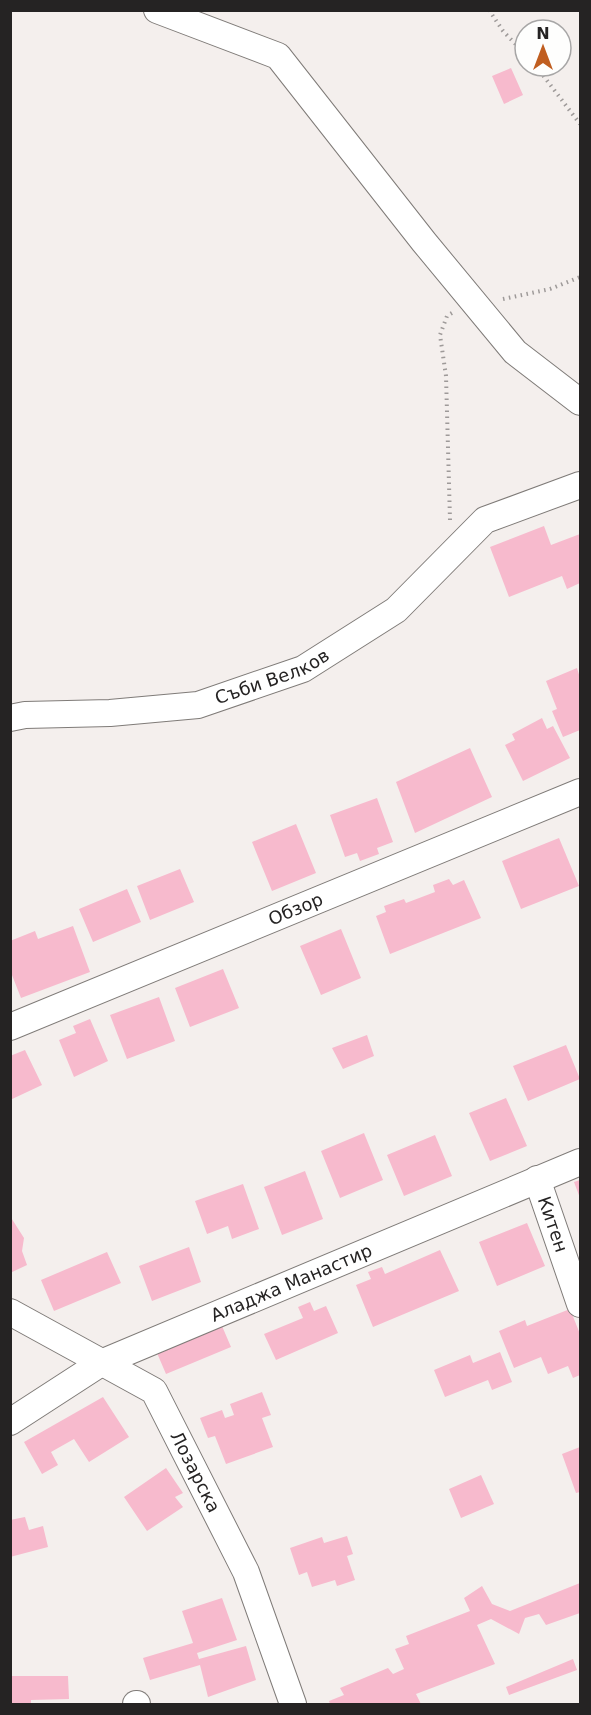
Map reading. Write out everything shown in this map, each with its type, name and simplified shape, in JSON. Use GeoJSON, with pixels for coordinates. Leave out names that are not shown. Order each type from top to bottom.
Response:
{"type":"FeatureCollection","features":[{"type":"Feature","properties":{"kind":"street"},"geometry":{"type":"LineString","coordinates":[[158,10],[278,56],[515,352],[580,402]]}},
{"type":"Feature","properties":{"kind":"street","name":"Съби Велков"},"geometry":{"type":"LineString","coordinates":[[10,718],[25,715],[110,713],[198,705],[303,669],[396,610],[485,520],[580,484]]}},
{"type":"Feature","properties":{"kind":"street","name":"Обзор"},"geometry":{"type":"LineString","coordinates":[[10,1027],[580,792]]}},
{"type":"Feature","properties":{"kind":"street","name":"Аладжа Манастир"},"geometry":{"type":"LineString","coordinates":[[10,1422],[101,1363],[580,1162]]}},
{"type":"Feature","properties":{"kind":"street","name":"Китен"},"geometry":{"type":"LineString","coordinates":[[537,1179],[580,1304]]}},
{"type":"Feature","properties":{"kind":"street","name":"Лозарска"},"geometry":{"type":"LineString","coordinates":[[10,1312],[154,1391],[246,1572],[293,1704]]}},
{"type":"Feature","properties":{"kind":"path"},"geometry":{"type":"LineString","coordinates":[[489,10],[513,41]]}},
{"type":"Feature","properties":{"kind":"path"},"geometry":{"type":"LineString","coordinates":[[545,78],[580,124]]}},
{"type":"Feature","properties":{"kind":"path"},"geometry":{"type":"LineString","coordinates":[[449,523],[451,512],[446,450],[446,376],[440,335],[447,316],[471,298],[512,298],[550,289],[580,277]]}},
{"type":"Feature","properties":{"kind":"building"},"geometry":{"type":"Polygon","coordinates":[[[511,68],[513,78],[515,78],[523,95],[504,104],[492,76],[511,68]]]}},
{"type":"Feature","properties":{"kind":"building"},"geometry":{"type":"Polygon","coordinates":[[[544,526],[551,545],[580,534],[580,583],[567,589],[562,576],[509,597],[490,547],[544,526]]]}},
{"type":"Feature","properties":{"kind":"building"},"geometry":{"type":"Polygon","coordinates":[[[577,668],[580,678],[580,730],[563,737],[552,711],[557,709],[546,681],[577,668]]]}},
{"type":"Feature","properties":{"kind":"building"},"geometry":{"type":"Polygon","coordinates":[[[542,718],[547,729],[553,726],[570,758],[523,781],[505,745],[515,740],[512,734],[542,718]]]}},
{"type":"Feature","properties":{"kind":"building"},"geometry":{"type":"Polygon","coordinates":[[[470,748],[492,797],[415,833],[396,782],[470,748]]]}},
{"type":"Feature","properties":{"kind":"building"},"geometry":{"type":"Polygon","coordinates":[[[377,798],[393,842],[377,848],[379,854],[360,861],[357,853],[345,857],[330,815],[377,798]]]}},
{"type":"Feature","properties":{"kind":"building"},"geometry":{"type":"Polygon","coordinates":[[[296,824],[316,873],[272,891],[252,842],[296,824]]]}},
{"type":"Feature","properties":{"kind":"building"},"geometry":{"type":"Polygon","coordinates":[[[559,838],[579,886],[521,909],[502,861],[559,838]]]}},
{"type":"Feature","properties":{"kind":"building"},"geometry":{"type":"Polygon","coordinates":[[[180,869],[194,902],[150,920],[137,886],[180,869]]]}},
{"type":"Feature","properties":{"kind":"building"},"geometry":{"type":"Polygon","coordinates":[[[449,879],[453,885],[464,880],[481,918],[390,954],[376,916],[386,912],[384,906],[404,899],[406,903],[435,892],[433,885],[449,879]]]}},
{"type":"Feature","properties":{"kind":"building"},"geometry":{"type":"Polygon","coordinates":[[[127,889],[141,922],[93,942],[79,909],[127,889]]]}},
{"type":"Feature","properties":{"kind":"building"},"geometry":{"type":"Polygon","coordinates":[[[73,926],[90,972],[21,998],[10,970],[10,941],[35,931],[38,939],[73,926]]]}},
{"type":"Feature","properties":{"kind":"building"},"geometry":{"type":"Polygon","coordinates":[[[341,929],[361,978],[321,995],[300,946],[341,929]]]}},
{"type":"Feature","properties":{"kind":"building"},"geometry":{"type":"Polygon","coordinates":[[[223,969],[239,1008],[190,1027],[175,988],[223,969]]]}},
{"type":"Feature","properties":{"kind":"building"},"geometry":{"type":"Polygon","coordinates":[[[159,997],[175,1041],[127,1059],[110,1015],[159,997]]]}},
{"type":"Feature","properties":{"kind":"building"},"geometry":{"type":"Polygon","coordinates":[[[90,1019],[108,1061],[74,1077],[59,1040],[76,1033],[73,1026],[90,1019]]]}},
{"type":"Feature","properties":{"kind":"building"},"geometry":{"type":"Polygon","coordinates":[[[367,1035],[374,1056],[343,1069],[332,1048],[367,1035]]]}},
{"type":"Feature","properties":{"kind":"building"},"geometry":{"type":"Polygon","coordinates":[[[566,1045],[580,1079],[528,1101],[513,1066],[566,1045]]]}},
{"type":"Feature","properties":{"kind":"building"},"geometry":{"type":"Polygon","coordinates":[[[25,1050],[42,1085],[10,1100],[10,1056],[25,1050]]]}},
{"type":"Feature","properties":{"kind":"building"},"geometry":{"type":"Polygon","coordinates":[[[506,1098],[527,1146],[490,1161],[469,1113],[506,1098]]]}},
{"type":"Feature","properties":{"kind":"building"},"geometry":{"type":"Polygon","coordinates":[[[364,1133],[383,1180],[340,1198],[321,1151],[364,1133]]]}},
{"type":"Feature","properties":{"kind":"building"},"geometry":{"type":"Polygon","coordinates":[[[435,1135],[452,1176],[404,1196],[387,1155],[435,1135]]]}},
{"type":"Feature","properties":{"kind":"building"},"geometry":{"type":"Polygon","coordinates":[[[305,1171],[323,1219],[282,1235],[264,1187],[305,1171]]]}},
{"type":"Feature","properties":{"kind":"building"},"geometry":{"type":"Polygon","coordinates":[[[580,1180],[580,1198],[574,1182],[580,1180]]]}},
{"type":"Feature","properties":{"kind":"building"},"geometry":{"type":"Polygon","coordinates":[[[243,1184],[259,1229],[232,1239],[228,1226],[207,1234],[195,1201],[243,1184]]]}},
{"type":"Feature","properties":{"kind":"building"},"geometry":{"type":"Polygon","coordinates":[[[10,1216],[24,1238],[22,1251],[27,1265],[10,1273],[10,1216]]]}},
{"type":"Feature","properties":{"kind":"building"},"geometry":{"type":"Polygon","coordinates":[[[527,1223],[545,1266],[497,1286],[479,1242],[527,1223]]]}},
{"type":"Feature","properties":{"kind":"building"},"geometry":{"type":"Polygon","coordinates":[[[189,1247],[201,1282],[152,1301],[139,1266],[189,1247]]]}},
{"type":"Feature","properties":{"kind":"building"},"geometry":{"type":"Polygon","coordinates":[[[440,1250],[459,1291],[373,1327],[356,1285],[371,1279],[368,1272],[382,1267],[385,1274],[440,1250]]]}},
{"type":"Feature","properties":{"kind":"building"},"geometry":{"type":"Polygon","coordinates":[[[107,1252],[121,1283],[54,1311],[41,1280],[107,1252]]]}},
{"type":"Feature","properties":{"kind":"building"},"geometry":{"type":"Polygon","coordinates":[[[310,1302],[314,1311],[326,1306],[338,1333],[276,1360],[264,1334],[303,1318],[298,1307],[310,1302]]]}},
{"type":"Feature","properties":{"kind":"building"},"geometry":{"type":"Polygon","coordinates":[[[570,1309],[580,1334],[580,1375],[573,1378],[568,1366],[548,1374],[541,1357],[514,1368],[499,1331],[525,1320],[527,1326],[570,1309]]]}},
{"type":"Feature","properties":{"kind":"building"},"geometry":{"type":"Polygon","coordinates":[[[222,1326],[231,1347],[166,1374],[157,1353],[222,1326]]]}},
{"type":"Feature","properties":{"kind":"building"},"geometry":{"type":"Polygon","coordinates":[[[500,1352],[512,1382],[492,1390],[488,1380],[445,1397],[434,1370],[470,1355],[473,1363],[500,1352]]]}},
{"type":"Feature","properties":{"kind":"building"},"geometry":{"type":"Polygon","coordinates":[[[262,1392],[271,1415],[262,1418],[273,1447],[226,1464],[215,1436],[208,1438],[200,1418],[222,1410],[225,1418],[234,1415],[230,1404],[262,1392]]]}},
{"type":"Feature","properties":{"kind":"building"},"geometry":{"type":"Polygon","coordinates":[[[103,1397],[129,1437],[89,1462],[74,1439],[51,1452],[58,1465],[42,1474],[24,1442],[103,1397]]]}},
{"type":"Feature","properties":{"kind":"building"},"geometry":{"type":"Polygon","coordinates":[[[580,1447],[580,1492],[576,1493],[562,1454],[580,1447]]]}},
{"type":"Feature","properties":{"kind":"building"},"geometry":{"type":"Polygon","coordinates":[[[166,1468],[183,1493],[175,1497],[183,1507],[147,1531],[124,1497],[166,1468]]]}},
{"type":"Feature","properties":{"kind":"building"},"geometry":{"type":"Polygon","coordinates":[[[481,1475],[494,1504],[461,1518],[449,1489],[481,1475]]]}},
{"type":"Feature","properties":{"kind":"building"},"geometry":{"type":"Polygon","coordinates":[[[25,1517],[29,1530],[43,1526],[48,1547],[10,1557],[10,1520],[25,1517]]]}},
{"type":"Feature","properties":{"kind":"building"},"geometry":{"type":"Polygon","coordinates":[[[347,1536],[353,1554],[347,1556],[355,1580],[337,1586],[335,1580],[312,1587],[307,1572],[299,1575],[290,1548],[322,1537],[324,1543],[347,1536]]]}},
{"type":"Feature","properties":{"kind":"building"},"geometry":{"type":"Polygon","coordinates":[[[580,1583],[580,1613],[546,1625],[539,1614],[525,1618],[519,1634],[491,1619],[477,1625],[495,1664],[416,1694],[421,1704],[330,1704],[329,1701],[344,1695],[340,1688],[388,1668],[393,1674],[404,1669],[395,1649],[409,1644],[406,1636],[470,1611],[464,1598],[482,1586],[492,1604],[510,1611],[580,1583]]]}},
{"type":"Feature","properties":{"kind":"building"},"geometry":{"type":"Polygon","coordinates":[[[222,1598],[237,1640],[197,1653],[199,1659],[246,1646],[256,1680],[208,1697],[200,1665],[150,1680],[143,1658],[193,1643],[182,1611],[222,1598]]]}},
{"type":"Feature","properties":{"kind":"building"},"geometry":{"type":"Polygon","coordinates":[[[573,1659],[577,1670],[509,1695],[506,1687],[573,1659]]]}},
{"type":"Feature","properties":{"kind":"building"},"geometry":{"type":"Polygon","coordinates":[[[10,1676],[68,1676],[69,1699],[31,1700],[31,1704],[10,1704],[10,1676]]]}}]}
